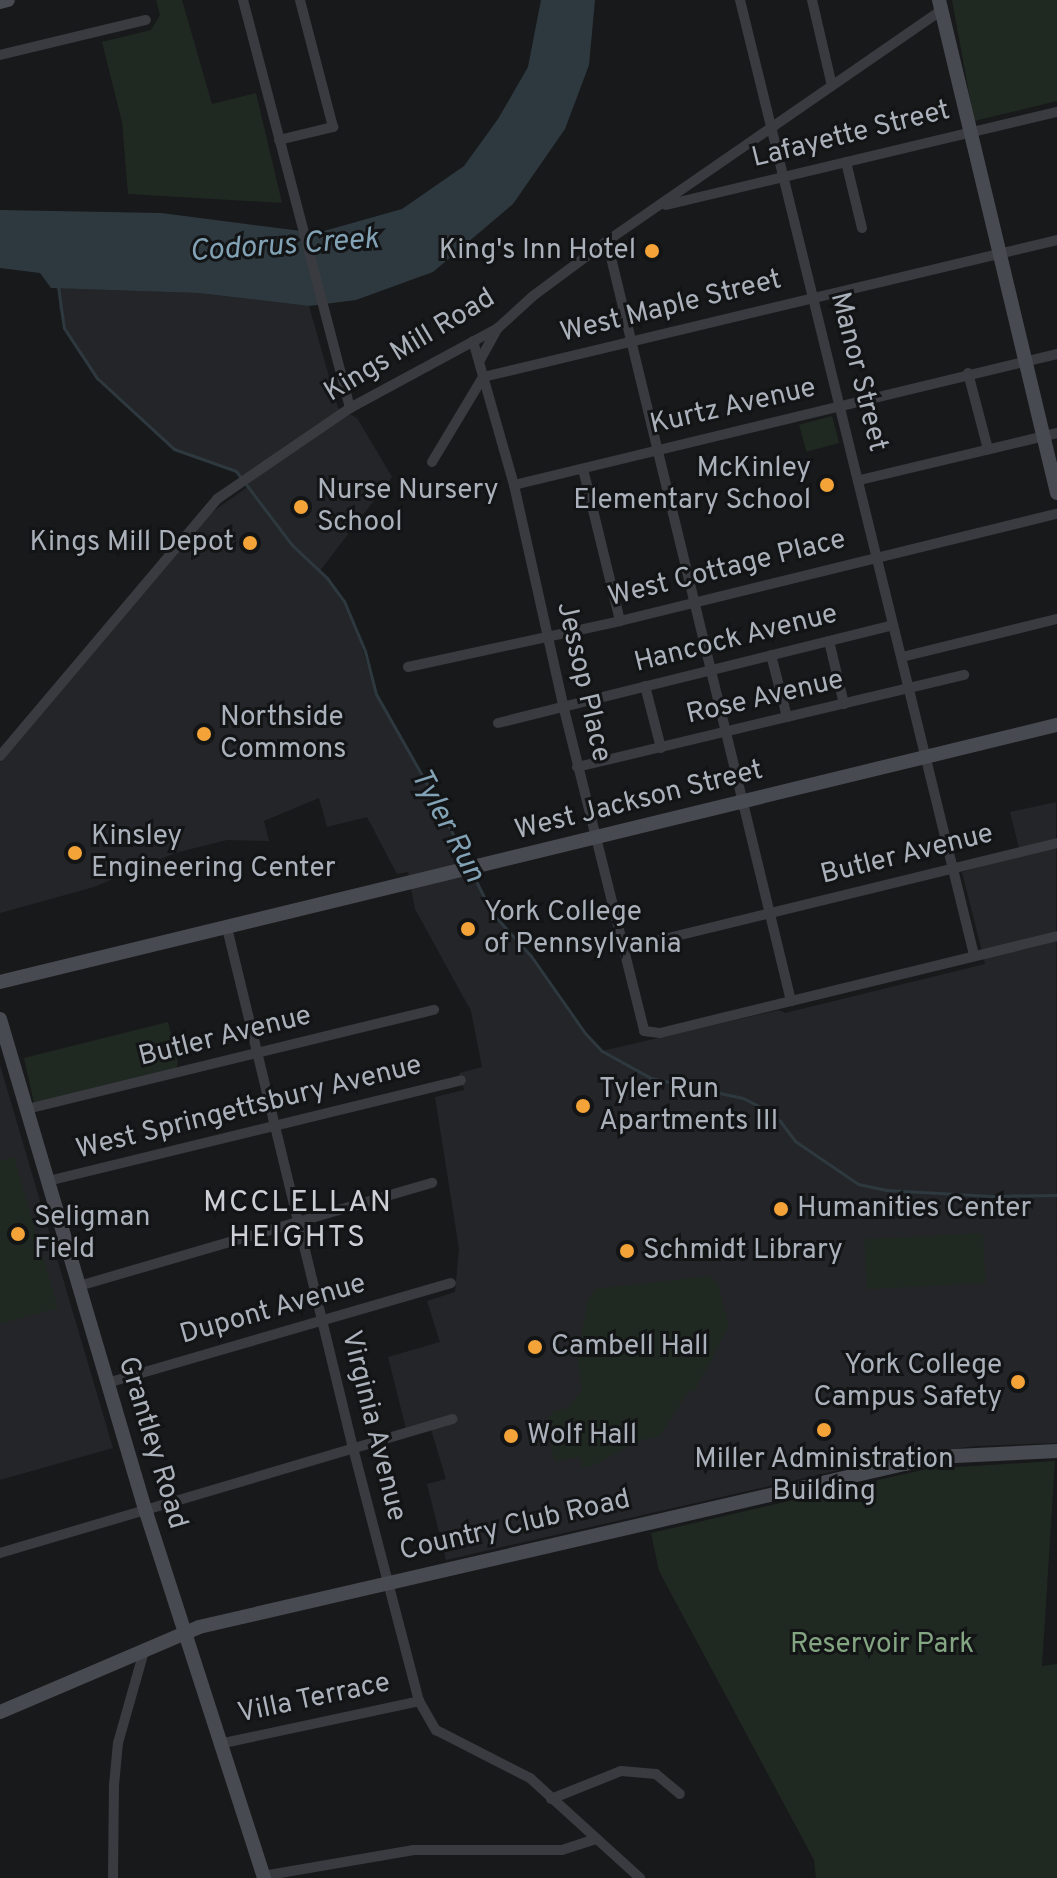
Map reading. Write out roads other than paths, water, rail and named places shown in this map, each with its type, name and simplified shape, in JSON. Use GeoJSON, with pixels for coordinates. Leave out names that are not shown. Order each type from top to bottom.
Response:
{"type":"FeatureCollection","features":[{"type":"Feature","properties":{"kind":"street"},"geometry":{"type":"LineString","coordinates":[[0,2],[8,0]]}},
{"type":"Feature","properties":{"kind":"street"},"geometry":{"type":"LineString","coordinates":[[243,0],[350,408]]}},
{"type":"Feature","properties":{"kind":"street"},"geometry":{"type":"LineString","coordinates":[[279,140],[333,127],[300,0]]}},
{"type":"Feature","properties":{"kind":"street","name":"Manor Street"},"geometry":{"type":"LineString","coordinates":[[740,0],[786,176],[974,955]]}},
{"type":"Feature","properties":{"kind":"street"},"geometry":{"type":"LineString","coordinates":[[812,0],[832,86]]}},
{"type":"Feature","properties":{"kind":"street"},"geometry":{"type":"LineString","coordinates":[[940,6],[1025,361],[1051,434],[1057,493]]}},
{"type":"Feature","properties":{"kind":"street","name":"Kings Mill Road"},"geometry":{"type":"LineString","coordinates":[[0,756],[199,517],[240,482],[350,408],[498,328],[533,296],[607,241],[772,129],[940,6]]}},
{"type":"Feature","properties":{"kind":"street"},"geometry":{"type":"LineString","coordinates":[[0,55],[146,20]]}},
{"type":"Feature","properties":{"kind":"street","name":"Lafayette Street"},"geometry":{"type":"LineString","coordinates":[[657,207],[1057,112]]}},
{"type":"Feature","properties":{"kind":"street"},"geometry":{"type":"LineString","coordinates":[[846,162],[862,228]]}},
{"type":"Feature","properties":{"kind":"street","name":"West Maple Street"},"geometry":{"type":"LineString","coordinates":[[483,377],[1057,240]]}},
{"type":"Feature","properties":{"kind":"street"},"geometry":{"type":"LineString","coordinates":[[607,241],[791,1001],[1057,936]]}},
{"type":"Feature","properties":{"kind":"street"},"geometry":{"type":"LineString","coordinates":[[480,360],[498,328]]}},
{"type":"Feature","properties":{"kind":"street","name":"Jessop Place"},"geometry":{"type":"LineString","coordinates":[[473,341],[514,485],[577,767],[641,1025],[647,1033],[791,1001]]}},
{"type":"Feature","properties":{"kind":"street","name":"Kurtz Avenue"},"geometry":{"type":"LineString","coordinates":[[514,485],[968,373],[1057,354]]}},
{"type":"Feature","properties":{"kind":"street"},"geometry":{"type":"LineString","coordinates":[[968,373],[988,449]]}},
{"type":"Feature","properties":{"kind":"street"},"geometry":{"type":"LineString","coordinates":[[432,462],[483,377]]}},
{"type":"Feature","properties":{"kind":"street"},"geometry":{"type":"LineString","coordinates":[[860,480],[1051,434]]}},
{"type":"Feature","properties":{"kind":"street"},"geometry":{"type":"LineString","coordinates":[[583,469],[620,621]]}},
{"type":"Feature","properties":{"kind":"street","name":"West Cottage Place"},"geometry":{"type":"LineString","coordinates":[[408,667],[620,621],[1057,514]]}},
{"type":"Feature","properties":{"kind":"street"},"geometry":{"type":"LineString","coordinates":[[902,657],[1057,619]]}},
{"type":"Feature","properties":{"kind":"street","name":"Hancock Avenue"},"geometry":{"type":"LineString","coordinates":[[498,723],[893,625]]}},
{"type":"Feature","properties":{"kind":"street"},"geometry":{"type":"LineString","coordinates":[[829,641],[844,704]]}},
{"type":"Feature","properties":{"kind":"street"},"geometry":{"type":"LineString","coordinates":[[771,655],[787,717]]}},
{"type":"Feature","properties":{"kind":"street","name":"Rose Avenue"},"geometry":{"type":"LineString","coordinates":[[577,767],[964,675]]}},
{"type":"Feature","properties":{"kind":"street"},"geometry":{"type":"LineString","coordinates":[[645,686],[661,748]]}},
{"type":"Feature","properties":{"kind":"street","name":"West Jackson Street"},"geometry":{"type":"LineString","coordinates":[[0,982],[1057,725]]}},
{"type":"Feature","properties":{"kind":"street","name":"Butler Avenue"},"geometry":{"type":"LineString","coordinates":[[623,949],[1057,843]]}},
{"type":"Feature","properties":{"kind":"street","name":"Virginia Avenue"},"geometry":{"type":"LineString","coordinates":[[227,928],[353,1448],[419,1701],[436,1730],[530,1778],[640,1878]]}},
{"type":"Feature","properties":{"kind":"street","name":"Butler Avenue"},"geometry":{"type":"LineString","coordinates":[[27,1109],[434,1010]]}},
{"type":"Feature","properties":{"kind":"street","name":"Grantley Road"},"geometry":{"type":"LineString","coordinates":[[0,1019],[145,1509],[263,1877]]}},
{"type":"Feature","properties":{"kind":"street","name":"West Springettsbury Avenue"},"geometry":{"type":"LineString","coordinates":[[48,1181],[461,1080]]}},
{"type":"Feature","properties":{"kind":"street"},"geometry":{"type":"LineString","coordinates":[[79,1286],[432,1183]]}},
{"type":"Feature","properties":{"kind":"street","name":"Dupont Avenue"},"geometry":{"type":"LineString","coordinates":[[107,1383],[451,1283]]}},
{"type":"Feature","properties":{"kind":"street"},"geometry":{"type":"LineString","coordinates":[[0,1553],[453,1419]]}},
{"type":"Feature","properties":{"kind":"street","name":"Country Club Road"},"geometry":{"type":"LineString","coordinates":[[0,1712],[184,1633],[904,1464],[955,1456],[1057,1451]]}},
{"type":"Feature","properties":{"kind":"street"},"geometry":{"type":"LineString","coordinates":[[113,1878],[114,1785],[118,1743],[144,1651]]}},
{"type":"Feature","properties":{"kind":"street","name":"Villa Terrace"},"geometry":{"type":"LineString","coordinates":[[219,1744],[419,1701]]}},
{"type":"Feature","properties":{"kind":"street"},"geometry":{"type":"LineString","coordinates":[[551,1799],[621,1771],[656,1774],[680,1794]]}},
{"type":"Feature","properties":{"kind":"street"},"geometry":{"type":"LineString","coordinates":[[263,1877],[414,1850],[562,1850],[596,1839]]}},
{"type":"Feature","properties":{"kind":"water","name":"Codorus Creek"},"geometry":{"type":"Polygon","coordinates":[[[541,0],[595,0],[589,65],[565,129],[513,204],[433,272],[356,300],[309,306],[198,293],[51,288],[40,273],[0,268],[0,210],[161,213],[317,233],[402,209],[464,166],[498,119],[528,67],[541,0]]]}},
{"type":"Feature","properties":{"kind":"waterway","name":"Tyler Run"},"geometry":{"type":"LineString","coordinates":[[58,286],[64,328],[97,378],[174,449],[236,471],[292,545],[327,578],[344,601],[365,651],[376,694],[468,864]]}},
{"type":"Feature","properties":{"kind":"waterway","name":"Tyler Run"},"geometry":{"type":"LineString","coordinates":[[471,871],[492,913],[531,956],[585,1033],[602,1051],[651,1078],[743,1098],[761,1107],[780,1121],[795,1141],[858,1184],[886,1190],[991,1196],[1057,1195]]}},
{"type":"Feature","properties":{"kind":"place","name":"King's Inn Hotel"},"geometry":{"type":"Point","coordinates":[652,251]}},
{"type":"Feature","properties":{"kind":"place","name":"McKinley Elementary School"},"geometry":{"type":"Point","coordinates":[827,485]}},
{"type":"Feature","properties":{"kind":"place","name":"Nurse Nursery School"},"geometry":{"type":"Point","coordinates":[301,507]}},
{"type":"Feature","properties":{"kind":"place","name":"Kings Mill Depot"},"geometry":{"type":"Point","coordinates":[250,543]}},
{"type":"Feature","properties":{"kind":"place","name":"Northside Commons"},"geometry":{"type":"Point","coordinates":[204,734]}},
{"type":"Feature","properties":{"kind":"place","name":"Kinsley Engineering Center"},"geometry":{"type":"Point","coordinates":[75,853]}},
{"type":"Feature","properties":{"kind":"place","name":"York College of Pennsylvania"},"geometry":{"type":"Point","coordinates":[468,929]}},
{"type":"Feature","properties":{"kind":"place","name":"Tyler Run Apartments III"},"geometry":{"type":"Point","coordinates":[583,1106]}},
{"type":"Feature","properties":{"kind":"place","name":"Humanities Center"},"geometry":{"type":"Point","coordinates":[781,1209]}},
{"type":"Feature","properties":{"kind":"place","name":"Seligman Field"},"geometry":{"type":"Point","coordinates":[18,1234]}},
{"type":"Feature","properties":{"kind":"place","name":"Schmidt Library"},"geometry":{"type":"Point","coordinates":[627,1251]}},
{"type":"Feature","properties":{"kind":"place","name":"Cambell Hall"},"geometry":{"type":"Point","coordinates":[535,1347]}},
{"type":"Feature","properties":{"kind":"place","name":"York College Campus Safety"},"geometry":{"type":"Point","coordinates":[1018,1382]}},
{"type":"Feature","properties":{"kind":"place","name":"Miller Administration Building"},"geometry":{"type":"Point","coordinates":[824,1430]}},
{"type":"Feature","properties":{"kind":"place","name":"Wolf Hall"},"geometry":{"type":"Point","coordinates":[511,1436]}},
{"type":"Feature","properties":{"kind":"district","name":"MCCLELLAN HEIGHTS"},"geometry":{"type":"Point","coordinates":[298,1221]}},
{"type":"Feature","properties":{"kind":"park label","name":"Reservoir Park"},"geometry":{"type":"Point","coordinates":[882,1645]}}]}
